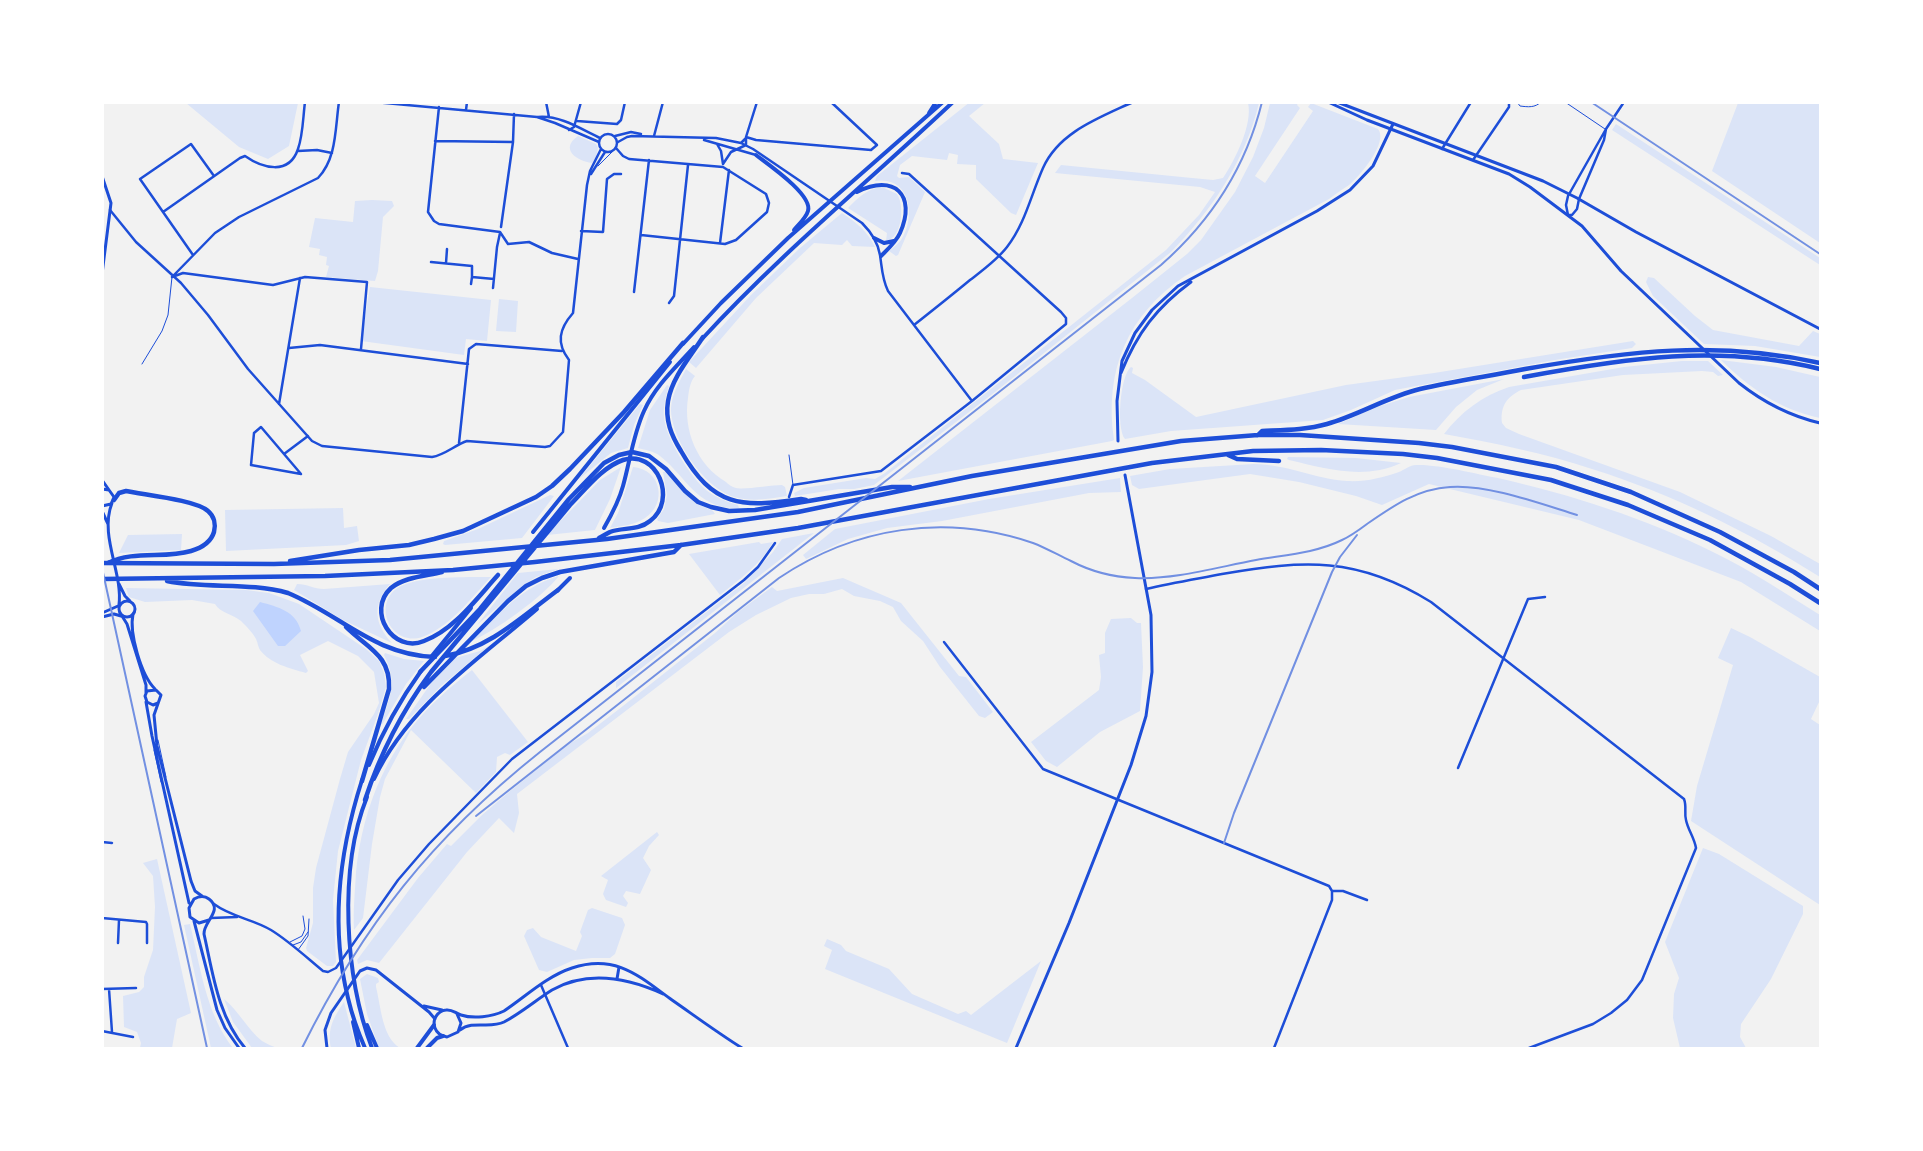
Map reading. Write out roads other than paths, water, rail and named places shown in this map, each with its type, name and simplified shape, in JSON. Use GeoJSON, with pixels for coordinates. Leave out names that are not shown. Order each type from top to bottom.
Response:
{"type":"FeatureCollection","features":[{"type":"Feature","properties":{"kind":"highway"},"geometry":{"type":"LineString","coordinates":[[703,337],[674,383],[668,399],[667,421],[673,438],[692,469],[709,489],[724,498],[737,502],[757,504],[801,499],[808,501]]}},
{"type":"Feature","properties":{"kind":"highway"},"geometry":{"type":"LineString","coordinates":[[274,564],[359,550],[409,545],[434,539],[463,531],[536,497],[570,470],[684,343]]}},
{"type":"Feature","properties":{"kind":"highway"},"geometry":{"type":"LineString","coordinates":[[1258,435],[1262,431],[1309,428],[1326,424],[1390,398],[1420,389],[1616,354],[1666,349],[1720,349],[1766,353],[1820,363]]}},
{"type":"Feature","properties":{"kind":"highway"},"geometry":{"type":"LineString","coordinates":[[1524,377],[1645,358],[1677,356],[1751,358],[1820,369]]}},
{"type":"Feature","properties":{"kind":"highway"},"geometry":{"type":"LineString","coordinates":[[105,563],[274,564],[390,560],[608,539],[744,521],[879,497],[919,487],[1158,445],[1209,438],[1258,435],[1328,436],[1452,447],[1556,467],[1631,492],[1720,532],[1794,572],[1820,589]]}},
{"type":"Feature","properties":{"kind":"highway"},"geometry":{"type":"LineString","coordinates":[[102,579],[325,576],[453,570],[596,555],[681,545],[829,522],[1170,460],[1254,451],[1306,449],[1404,454],[1437,458],[1551,480],[1628,505],[1710,540],[1790,584],[1820,603]]}},
{"type":"Feature","properties":{"kind":"highway"},"geometry":{"type":"LineString","coordinates":[[420,672],[480,608],[569,499],[594,473],[614,456],[628,452],[643,454],[666,469],[692,497],[711,507],[739,512],[892,487],[919,487]]}},
{"type":"Feature","properties":{"kind":"highway"},"geometry":{"type":"LineString","coordinates":[[1227,455],[1237,459],[1279,462]]}},
{"type":"Feature","properties":{"kind":"highway"},"geometry":{"type":"LineString","coordinates":[[366,800],[374,772],[386,745],[407,708],[431,672],[570,505],[604,472],[617,463],[632,458],[643,462],[654,470],[661,480],[664,491],[661,507],[653,519],[641,527],[610,532],[598,539]]}},
{"type":"Feature","properties":{"kind":"highway"},"geometry":{"type":"LineString","coordinates":[[105,563],[120,557],[175,554],[191,551],[203,546],[210,539],[214,531],[214,522],[208,511],[192,503],[126,491],[120,492],[113,502]]}},
{"type":"Feature","properties":{"kind":"highway"},"geometry":{"type":"LineString","coordinates":[[407,708],[430,679],[508,601],[526,586],[560,572],[674,552],[681,545]]}},
{"type":"Feature","properties":{"kind":"highway"},"geometry":{"type":"LineString","coordinates":[[453,570],[407,580],[391,588],[382,602],[381,610],[384,625],[390,634],[409,644],[417,644],[430,638],[451,624],[498,575]]}},
{"type":"Feature","properties":{"kind":"highway"},"geometry":{"type":"LineString","coordinates":[[158,579],[184,584],[276,590],[297,597],[385,647],[418,656],[439,657],[462,652],[484,643],[558,590]]}},
{"type":"Feature","properties":{"kind":"highway"},"geometry":{"type":"LineString","coordinates":[[341,623],[382,658],[390,678],[389,689],[362,781]]}},
{"type":"Feature","properties":{"kind":"main road"},"geometry":{"type":"LineString","coordinates":[[923,120],[936,102]]}},
{"type":"Feature","properties":{"kind":"main road"},"geometry":{"type":"LineString","coordinates":[[533,532],[684,343],[732,291],[788,238],[943,102]]}},
{"type":"Feature","properties":{"kind":"main road"},"geometry":{"type":"LineString","coordinates":[[604,528],[615,509],[623,486],[636,433],[646,407],[657,389],[757,280],[953,103]]}},
{"type":"Feature","properties":{"kind":"main road"},"geometry":{"type":"LineString","coordinates":[[756,155],[801,192],[808,201],[809,209],[807,214],[788,238]]}},
{"type":"Feature","properties":{"kind":"main road"},"geometry":{"type":"LineString","coordinates":[[851,195],[876,184],[886,184],[898,191],[904,200],[906,212],[903,224],[896,240],[880,256]]}},
{"type":"Feature","properties":{"kind":"main road"},"geometry":{"type":"LineString","coordinates":[[874,238],[884,243],[896,240]]}},
{"type":"Feature","properties":{"kind":"main road"},"geometry":{"type":"LineString","coordinates":[[359,1048],[340,950],[339,897],[343,857],[349,826],[362,781],[386,728],[408,689],[498,575]]}},
{"type":"Feature","properties":{"kind":"main road"},"geometry":{"type":"LineString","coordinates":[[372,1048],[358,1000],[349,937],[349,896],[352,860],[366,800],[390,750],[423,709],[445,687],[570,578]]}},
{"type":"Feature","properties":{"kind":"main road"},"geometry":{"type":"LineString","coordinates":[[348,998],[364,1048]]}},
{"type":"Feature","properties":{"kind":"main road"},"geometry":{"type":"LineString","coordinates":[[358,1000],[377,1048]]}},
{"type":"Feature","properties":{"kind":"main road"},"geometry":{"type":"LineString","coordinates":[[417,1048],[434,1025]]}},
{"type":"Feature","properties":{"kind":"main road"},"geometry":{"type":"LineString","coordinates":[[427,1048],[437,1038],[443,1036]]}},
{"type":"Feature","properties":{"kind":"street"},"geometry":{"type":"LineString","coordinates":[[162,212],[240,158],[245,156],[261,166],[270,168],[280,167],[290,160],[298,151],[305,102]]}},
{"type":"Feature","properties":{"kind":"street"},"geometry":{"type":"LineString","coordinates":[[172,277],[215,233],[239,217],[318,178],[328,165],[332,152],[339,102]]}},
{"type":"Feature","properties":{"kind":"street"},"geometry":{"type":"LineString","coordinates":[[374,102],[559,119],[600,138]]}},
{"type":"Feature","properties":{"kind":"street"},"geometry":{"type":"LineString","coordinates":[[466,110],[467,102]]}},
{"type":"Feature","properties":{"kind":"street"},"geometry":{"type":"LineString","coordinates":[[546,102],[549,119]]}},
{"type":"Feature","properties":{"kind":"street"},"geometry":{"type":"LineString","coordinates":[[569,130],[577,120],[581,102]]}},
{"type":"Feature","properties":{"kind":"street"},"geometry":{"type":"LineString","coordinates":[[577,120],[614,125],[619,122],[625,102]]}},
{"type":"Feature","properties":{"kind":"street"},"geometry":{"type":"LineString","coordinates":[[654,136],[663,102]]}},
{"type":"Feature","properties":{"kind":"street"},"geometry":{"type":"LineString","coordinates":[[746,145],[757,102]]}},
{"type":"Feature","properties":{"kind":"street"},"geometry":{"type":"LineString","coordinates":[[741,143],[746,139],[871,150],[877,145],[831,102]]}},
{"type":"Feature","properties":{"kind":"street"},"geometry":{"type":"LineString","coordinates":[[914,325],[999,257],[1009,245],[1022,224],[1043,168],[1057,148],[1075,131],[1132,102]]}},
{"type":"Feature","properties":{"kind":"street"},"geometry":{"type":"LineString","coordinates":[[1328,102],[1390,129],[1515,177],[1582,226],[1621,271],[1743,386],[1766,402],[1795,415],[1820,423]]}},
{"type":"Feature","properties":{"kind":"street"},"geometry":{"type":"LineString","coordinates":[[1337,102],[1538,179],[1579,199],[1636,232],[1820,329]]}},
{"type":"Feature","properties":{"kind":"street"},"geometry":{"type":"LineString","coordinates":[[1442,149],[1471,102]]}},
{"type":"Feature","properties":{"kind":"street"},"geometry":{"type":"LineString","coordinates":[[1472,160],[1509,107],[1509,102]]}},
{"type":"Feature","properties":{"kind":"street"},"geometry":{"type":"LineString","coordinates":[[1568,215],[1566,205],[1569,194],[1606,129],[1624,102]]}},
{"type":"Feature","properties":{"kind":"street"},"geometry":{"type":"LineString","coordinates":[[439,107],[428,212],[434,221],[448,225],[500,232],[508,244],[529,242],[552,253],[578,259]]}},
{"type":"Feature","properties":{"kind":"street"},"geometry":{"type":"LineString","coordinates":[[501,226],[513,142],[514,114]]}},
{"type":"Feature","properties":{"kind":"street"},"geometry":{"type":"LineString","coordinates":[[549,119],[598,142],[601,149],[605,152]]}},
{"type":"Feature","properties":{"kind":"street"},"geometry":{"type":"LineString","coordinates":[[1118,441],[1116,410],[1119,378],[1137,340],[1149,321],[1169,299],[1195,278],[1317,211],[1350,190],[1373,166],[1393,124]]}},
{"type":"Feature","properties":{"kind":"street"},"geometry":{"type":"LineString","coordinates":[[1568,215],[1572,216],[1575,213],[1604,140],[1606,129]]}},
{"type":"Feature","properties":{"kind":"street"},"geometry":{"type":"LineString","coordinates":[[615,136],[631,132],[644,136]]}},
{"type":"Feature","properties":{"kind":"street"},"geometry":{"type":"LineString","coordinates":[[598,142],[604,134],[610,133],[615,136],[618,142]]}},
{"type":"Feature","properties":{"kind":"street"},"geometry":{"type":"LineString","coordinates":[[615,149],[618,142],[627,137],[644,136],[716,138],[741,143],[862,223],[874,238],[880,256],[882,277],[886,288],[972,401]]}},
{"type":"Feature","properties":{"kind":"street"},"geometry":{"type":"LineString","coordinates":[[700,138],[738,148],[765,159]]}},
{"type":"Feature","properties":{"kind":"street"},"geometry":{"type":"LineString","coordinates":[[435,141],[513,142]]}},
{"type":"Feature","properties":{"kind":"street"},"geometry":{"type":"LineString","coordinates":[[726,145],[735,142]]}},
{"type":"Feature","properties":{"kind":"street"},"geometry":{"type":"LineString","coordinates":[[716,143],[721,151],[723,166]]}},
{"type":"Feature","properties":{"kind":"street"},"geometry":{"type":"LineString","coordinates":[[193,254],[140,179],[191,144],[214,176]]}},
{"type":"Feature","properties":{"kind":"street"},"geometry":{"type":"LineString","coordinates":[[723,166],[729,153],[746,145]]}},
{"type":"Feature","properties":{"kind":"street"},"geometry":{"type":"LineString","coordinates":[[110,210],[128,233],[172,277],[181,283],[208,315],[248,369],[312,441],[322,446],[432,457],[438,456],[459,443],[467,441],[550,446],[563,432],[569,360],[562,351],[560,344],[564,324],[572,313],[587,185],[590,171],[601,149]]}},
{"type":"Feature","properties":{"kind":"street"},"geometry":{"type":"LineString","coordinates":[[587,185],[593,170],[605,152],[615,149]]}},
{"type":"Feature","properties":{"kind":"street"},"geometry":{"type":"LineString","coordinates":[[615,149],[625,158],[723,166],[766,194],[769,203],[767,212],[736,240],[725,244],[641,235]]}},
{"type":"Feature","properties":{"kind":"street"},"geometry":{"type":"LineString","coordinates":[[298,151],[317,150],[332,152]]}},
{"type":"Feature","properties":{"kind":"street"},"geometry":{"type":"LineString","coordinates":[[634,292],[649,160]]}},
{"type":"Feature","properties":{"kind":"street"},"geometry":{"type":"LineString","coordinates":[[669,304],[674,296],[688,164]]}},
{"type":"Feature","properties":{"kind":"street"},"geometry":{"type":"LineString","coordinates":[[720,243],[729,170]]}},
{"type":"Feature","properties":{"kind":"street"},"geometry":{"type":"LineString","coordinates":[[789,497],[793,486],[881,471],[972,401],[1064,326],[1066,321],[1064,315],[909,174],[902,172]]}},
{"type":"Feature","properties":{"kind":"street"},"geometry":{"type":"LineString","coordinates":[[582,231],[603,232],[607,179],[614,174],[621,174]]}},
{"type":"Feature","properties":{"kind":"street"},"geometry":{"type":"LineString","coordinates":[[102,176],[110,201],[102,274]]}},
{"type":"Feature","properties":{"kind":"street"},"geometry":{"type":"LineString","coordinates":[[493,288],[500,232]]}},
{"type":"Feature","properties":{"kind":"street"},"geometry":{"type":"LineString","coordinates":[[446,263],[447,249]]}},
{"type":"Feature","properties":{"kind":"street"},"geometry":{"type":"LineString","coordinates":[[430,262],[472,266],[471,284]]}},
{"type":"Feature","properties":{"kind":"street"},"geometry":{"type":"LineString","coordinates":[[172,277],[183,273],[273,285],[306,277],[367,282],[361,349]]}},
{"type":"Feature","properties":{"kind":"street"},"geometry":{"type":"LineString","coordinates":[[472,277],[494,279]]}},
{"type":"Feature","properties":{"kind":"street"},"geometry":{"type":"LineString","coordinates":[[280,404],[300,278]]}},
{"type":"Feature","properties":{"kind":"street"},"geometry":{"type":"LineString","coordinates":[[459,443],[469,349],[476,344],[562,351]]}},
{"type":"Feature","properties":{"kind":"street"},"geometry":{"type":"LineString","coordinates":[[289,348],[320,345],[468,364]]}},
{"type":"Feature","properties":{"kind":"street"},"geometry":{"type":"LineString","coordinates":[[261,427],[284,454],[301,474],[251,465],[254,433],[261,427]]}},
{"type":"Feature","properties":{"kind":"street"},"geometry":{"type":"LineString","coordinates":[[284,454],[308,436]]}},
{"type":"Feature","properties":{"kind":"street"},"geometry":{"type":"LineString","coordinates":[[1016,1048],[1069,923],[1117,800],[1140,738],[1149,698],[1153,643],[1151,615],[1125,475]]}},
{"type":"Feature","properties":{"kind":"street"},"geometry":{"type":"LineString","coordinates":[[102,480],[104,485],[114,495],[109,528],[113,565],[118,581],[126,596],[135,607],[132,623],[138,655],[149,682],[161,696],[154,715],[156,736],[195,891],[226,912],[272,930],[323,971],[328,972],[336,968],[388,892],[418,855],[512,759],[744,580],[758,566],[775,543]]}},
{"type":"Feature","properties":{"kind":"street"},"geometry":{"type":"LineString","coordinates":[[102,490],[110,490]]}},
{"type":"Feature","properties":{"kind":"street"},"geometry":{"type":"LineString","coordinates":[[102,506],[108,506],[113,502]]}},
{"type":"Feature","properties":{"kind":"street"},"geometry":{"type":"LineString","coordinates":[[102,511],[109,528]]}},
{"type":"Feature","properties":{"kind":"street"},"geometry":{"type":"LineString","coordinates":[[1146,588],[1273,565],[1317,564],[1341,566],[1366,572],[1412,590],[1431,602],[1684,799],[1687,806],[1685,816],[1688,828],[1694,837],[1696,848],[1642,980],[1627,1000],[1599,1020],[1529,1048]]}},
{"type":"Feature","properties":{"kind":"street"},"geometry":{"type":"LineString","coordinates":[[118,581],[118,611],[127,624],[146,685],[146,701],[154,744],[182,864],[189,913],[194,920],[219,1014],[239,1048]]}},
{"type":"Feature","properties":{"kind":"street"},"geometry":{"type":"LineString","coordinates":[[1458,768],[1528,599],[1545,597]]}},
{"type":"Feature","properties":{"kind":"street"},"geometry":{"type":"LineString","coordinates":[[102,613],[112,610],[124,601],[131,602]]}},
{"type":"Feature","properties":{"kind":"street"},"geometry":{"type":"LineString","coordinates":[[102,617],[114,614],[128,617],[133,614]]}},
{"type":"Feature","properties":{"kind":"street"},"geometry":{"type":"LineString","coordinates":[[944,642],[1044,769],[1326,884],[1332,891],[1330,905],[1274,1048]]}},
{"type":"Feature","properties":{"kind":"street"},"geometry":{"type":"LineString","coordinates":[[146,694],[150,690],[156,690]]}},
{"type":"Feature","properties":{"kind":"street"},"geometry":{"type":"LineString","coordinates":[[146,701],[151,705],[158,703]]}},
{"type":"Feature","properties":{"kind":"street"},"geometry":{"type":"LineString","coordinates":[[102,842],[112,843]]}},
{"type":"Feature","properties":{"kind":"street"},"geometry":{"type":"LineString","coordinates":[[1332,891],[1343,891],[1366,900]]}},
{"type":"Feature","properties":{"kind":"street"},"geometry":{"type":"LineString","coordinates":[[189,906],[194,899],[202,896]]}},
{"type":"Feature","properties":{"kind":"street"},"geometry":{"type":"LineString","coordinates":[[213,903],[214,912],[205,926],[204,934],[220,1001],[230,1028],[245,1048]]}},
{"type":"Feature","properties":{"kind":"street"},"geometry":{"type":"LineString","coordinates":[[102,918],[146,922],[148,924],[147,943]]}},
{"type":"Feature","properties":{"kind":"street"},"geometry":{"type":"LineString","coordinates":[[194,920],[200,923],[210,919],[242,918]]}},
{"type":"Feature","properties":{"kind":"street"},"geometry":{"type":"LineString","coordinates":[[118,943],[119,920]]}},
{"type":"Feature","properties":{"kind":"street"},"geometry":{"type":"LineString","coordinates":[[421,1005],[451,1010],[457,1014],[470,1016],[499,1014],[541,985],[573,967],[598,964],[619,966],[643,977],[742,1048]]}},
{"type":"Feature","properties":{"kind":"street"},"geometry":{"type":"LineString","coordinates":[[617,979],[619,966]]}},
{"type":"Feature","properties":{"kind":"street"},"geometry":{"type":"LineString","coordinates":[[327,1048],[325,1030],[328,1019],[358,973],[369,968],[376,970],[421,1005],[435,1019]]}},
{"type":"Feature","properties":{"kind":"street"},"geometry":{"type":"LineString","coordinates":[[444,1010],[438,1013],[434,1025],[437,1032],[443,1036],[452,1036],[459,1030],[469,1026],[503,1022],[545,995],[577,981],[602,978],[617,979],[639,984],[667,996]]}},
{"type":"Feature","properties":{"kind":"street"},"geometry":{"type":"LineString","coordinates":[[541,985],[568,1048]]}},
{"type":"Feature","properties":{"kind":"street"},"geometry":{"type":"LineString","coordinates":[[102,989],[136,988]]}},
{"type":"Feature","properties":{"kind":"street"},"geometry":{"type":"LineString","coordinates":[[109,989],[112,1032]]}},
{"type":"Feature","properties":{"kind":"street"},"geometry":{"type":"LineString","coordinates":[[457,1014],[461,1021],[459,1030]]}},
{"type":"Feature","properties":{"kind":"street"},"geometry":{"type":"LineString","coordinates":[[102,1031],[133,1037]]}},
{"type":"Feature","properties":{"kind":"lane"},"geometry":{"type":"LineString","coordinates":[[1517,102],[1520,106],[1530,107],[1537,106],[1541,102]]}},
{"type":"Feature","properties":{"kind":"lane"},"geometry":{"type":"LineString","coordinates":[[1565,102],[1606,129]]}},
{"type":"Feature","properties":{"kind":"lane"},"geometry":{"type":"LineString","coordinates":[[593,170],[615,149]]}},
{"type":"Feature","properties":{"kind":"lane"},"geometry":{"type":"LineString","coordinates":[[500,232],[501,226]]}},
{"type":"Feature","properties":{"kind":"lane"},"geometry":{"type":"LineString","coordinates":[[142,364],[162,331],[168,315],[172,277]]}},
{"type":"Feature","properties":{"kind":"lane"},"geometry":{"type":"LineString","coordinates":[[789,455],[793,486]]}},
{"type":"Feature","properties":{"kind":"lane"},"geometry":{"type":"LineString","coordinates":[[287,942],[302,936],[305,929],[302,916]]}},
{"type":"Feature","properties":{"kind":"lane"},"geometry":{"type":"LineString","coordinates":[[298,951],[306,941],[309,919]]}},
{"type":"Feature","properties":{"kind":"lane"},"geometry":{"type":"LineString","coordinates":[[291,946],[301,942],[308,931]]}},
{"type":"Feature","properties":{"kind":"water"},"geometry":{"type":"Polygon","coordinates":[[[260,602],[291,614],[299,624],[301,631],[285,646],[278,646],[253,611],[260,602]]]}},
{"type":"Feature","properties":{"kind":"railway"},"geometry":{"type":"LineString","coordinates":[[302,1048],[325,1003],[376,923],[403,886],[466,817],[501,784],[540,752],[1161,265],[1196,230],[1224,191],[1246,149],[1262,102]]}},
{"type":"Feature","properties":{"kind":"railway"},"geometry":{"type":"LineString","coordinates":[[1591,102],[1820,254]]}},
{"type":"Feature","properties":{"kind":"railway"},"geometry":{"type":"LineString","coordinates":[[476,816],[779,578],[808,561],[838,547],[870,537],[901,530],[934,527],[967,529],[1000,534],[1033,543],[1078,565],[1102,573],[1150,578],[1196,572],[1322,548],[1349,537],[1406,499],[1438,488],[1465,487],[1497,492],[1577,515]]}},
{"type":"Feature","properties":{"kind":"railway"},"geometry":{"type":"LineString","coordinates":[[1224,843],[1234,813],[1332,572],[1340,557],[1357,535]]}},
{"type":"Feature","properties":{"kind":"railway"},"geometry":{"type":"LineString","coordinates":[[102,568],[207,1048]]}}]}
